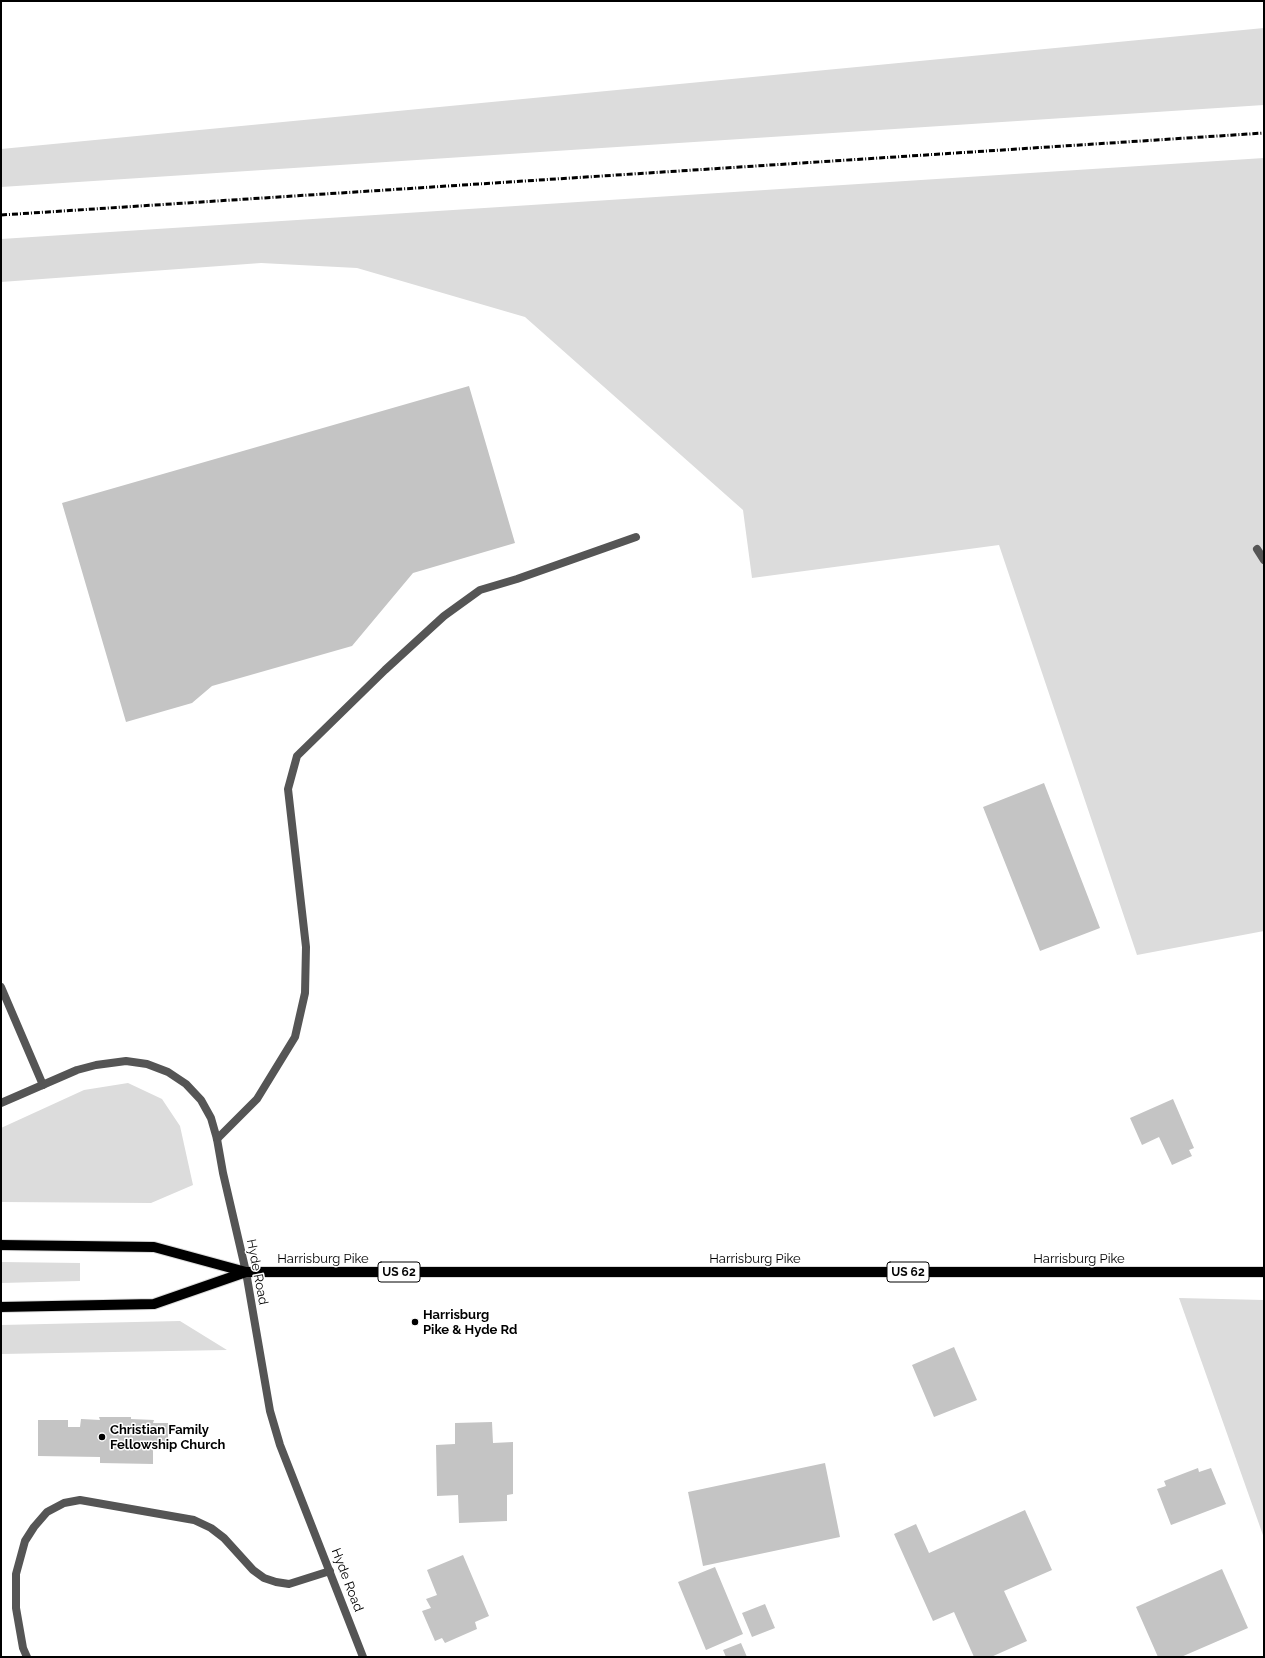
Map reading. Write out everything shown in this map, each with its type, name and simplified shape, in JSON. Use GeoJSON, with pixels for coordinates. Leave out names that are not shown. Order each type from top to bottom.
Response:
{"type":"FeatureCollection","features":[{"type":"Feature","properties":{"kind":"main road","name":"Harrisburg Pike"},"geometry":{"type":"LineString","coordinates":[[1,1245],[154,1247],[246,1272],[1264,1272]]}},
{"type":"Feature","properties":{"kind":"main road","name":"Harrisburg Pike"},"geometry":{"type":"LineString","coordinates":[[1,1307],[154,1304],[246,1272]]}},
{"type":"Feature","properties":{"kind":"street"},"geometry":{"type":"LineString","coordinates":[[217,1139],[257,1099],[295,1037],[305,993],[306,947],[288,789],[297,756],[385,670],[444,616],[480,590],[517,580],[636,537]]}},
{"type":"Feature","properties":{"kind":"street"},"geometry":{"type":"LineString","coordinates":[[1258,549],[1264,560]]}},
{"type":"Feature","properties":{"kind":"street"},"geometry":{"type":"LineString","coordinates":[[1,987],[43,1085]]}},
{"type":"Feature","properties":{"kind":"street","name":"Hyde Road"},"geometry":{"type":"LineString","coordinates":[[1,1103],[77,1070],[96,1065],[126,1061],[147,1064],[168,1072],[186,1084],[201,1100],[211,1118],[217,1139],[223,1173],[246,1272],[270,1411],[280,1445],[364,1657]]}},
{"type":"Feature","properties":{"kind":"street"},"geometry":{"type":"LineString","coordinates":[[26,1657],[16,1608],[16,1574],[25,1541],[34,1527],[47,1512],[64,1503],[80,1500],[194,1520],[210,1528],[224,1538],[253,1570],[264,1578],[276,1582],[289,1584],[330,1571]]}},
{"type":"Feature","properties":{"kind":"shaded area"},"geometry":{"type":"Polygon","coordinates":[[[1264,28],[1264,105],[1,187],[1,149],[1264,28]]]}},
{"type":"Feature","properties":{"kind":"shaded area"},"geometry":{"type":"Polygon","coordinates":[[[1264,158],[1264,931],[1137,955],[999,545],[752,578],[743,510],[525,317],[357,268],[261,263],[1,282],[1,239],[1264,158]]]}},
{"type":"Feature","properties":{"kind":"shaded area"},"geometry":{"type":"Polygon","coordinates":[[[128,1083],[162,1099],[180,1126],[193,1185],[151,1203],[1,1202],[1,1128],[84,1090],[128,1083]]]}},
{"type":"Feature","properties":{"kind":"shaded area"},"geometry":{"type":"Polygon","coordinates":[[[1,1262],[80,1263],[80,1281],[1,1283],[1,1262]]]}},
{"type":"Feature","properties":{"kind":"shaded area"},"geometry":{"type":"Polygon","coordinates":[[[1179,1298],[1264,1300],[1264,1538],[1179,1298]]]}},
{"type":"Feature","properties":{"kind":"shaded area"},"geometry":{"type":"Polygon","coordinates":[[[180,1321],[227,1350],[1,1354],[1,1325],[180,1321]]]}},
{"type":"Feature","properties":{"kind":"building"},"geometry":{"type":"Polygon","coordinates":[[[469,386],[515,543],[413,573],[352,646],[212,686],[192,703],[126,722],[62,503],[469,386]]]}},
{"type":"Feature","properties":{"kind":"building"},"geometry":{"type":"Polygon","coordinates":[[[1044,783],[1100,928],[1040,951],[983,807],[1044,783]]]}},
{"type":"Feature","properties":{"kind":"building"},"geometry":{"type":"Polygon","coordinates":[[[1173,1099],[1194,1148],[1189,1150],[1192,1156],[1172,1165],[1159,1137],[1142,1145],[1130,1118],[1173,1099]]]}},
{"type":"Feature","properties":{"kind":"building"},"geometry":{"type":"Polygon","coordinates":[[[954,1347],[977,1400],[934,1417],[912,1365],[954,1347]]]}},
{"type":"Feature","properties":{"kind":"building","name":"Christian Family Fellowship Church"},"geometry":{"type":"Polygon","coordinates":[[[99,1417],[131,1417],[131,1419],[154,1420],[153,1423],[168,1423],[168,1446],[153,1446],[153,1464],[100,1463],[100,1457],[38,1456],[38,1420],[68,1420],[68,1427],[80,1427],[81,1419],[100,1420],[99,1417]]]}},
{"type":"Feature","properties":{"kind":"building"},"geometry":{"type":"Polygon","coordinates":[[[492,1422],[493,1443],[513,1442],[513,1494],[507,1495],[507,1521],[459,1523],[458,1495],[437,1496],[436,1445],[455,1444],[455,1423],[492,1422]]]}},
{"type":"Feature","properties":{"kind":"building"},"geometry":{"type":"Polygon","coordinates":[[[825,1463],[840,1537],[703,1566],[688,1492],[825,1463]]]}},
{"type":"Feature","properties":{"kind":"building"},"geometry":{"type":"Polygon","coordinates":[[[1198,1468],[1199,1472],[1211,1468],[1226,1504],[1171,1525],[1157,1489],[1166,1486],[1164,1481],[1198,1468]]]}},
{"type":"Feature","properties":{"kind":"building"},"geometry":{"type":"Polygon","coordinates":[[[1025,1510],[1052,1570],[1004,1591],[1027,1641],[991,1657],[974,1657],[954,1612],[933,1621],[894,1534],[916,1524],[929,1553],[1025,1510]]]}},
{"type":"Feature","properties":{"kind":"building"},"geometry":{"type":"Polygon","coordinates":[[[463,1555],[489,1616],[475,1622],[477,1629],[445,1643],[442,1638],[435,1641],[422,1611],[431,1608],[426,1599],[437,1595],[427,1570],[463,1555]]]}},
{"type":"Feature","properties":{"kind":"building"},"geometry":{"type":"Polygon","coordinates":[[[715,1567],[743,1634],[706,1650],[678,1582],[715,1567]]]}},
{"type":"Feature","properties":{"kind":"building"},"geometry":{"type":"Polygon","coordinates":[[[1222,1569],[1248,1628],[1181,1657],[1158,1657],[1136,1607],[1222,1569]]]}},
{"type":"Feature","properties":{"kind":"building"},"geometry":{"type":"Polygon","coordinates":[[[765,1604],[775,1628],[752,1637],[742,1613],[765,1604]]]}},
{"type":"Feature","properties":{"kind":"building"},"geometry":{"type":"Polygon","coordinates":[[[741,1643],[747,1657],[726,1657],[723,1650],[741,1643]]]}},
{"type":"Feature","properties":{"kind":"railway"},"geometry":{"type":"LineString","coordinates":[[1,215],[1264,133]]}},
{"type":"Feature","properties":{"kind":"place","name":"Harrisburg Pike & Hyde Rd"},"geometry":{"type":"Point","coordinates":[415,1322]}},
{"type":"Feature","properties":{"kind":"place","name":"Christian Family Fellowship Church"},"geometry":{"type":"Point","coordinates":[102,1437]}}]}
